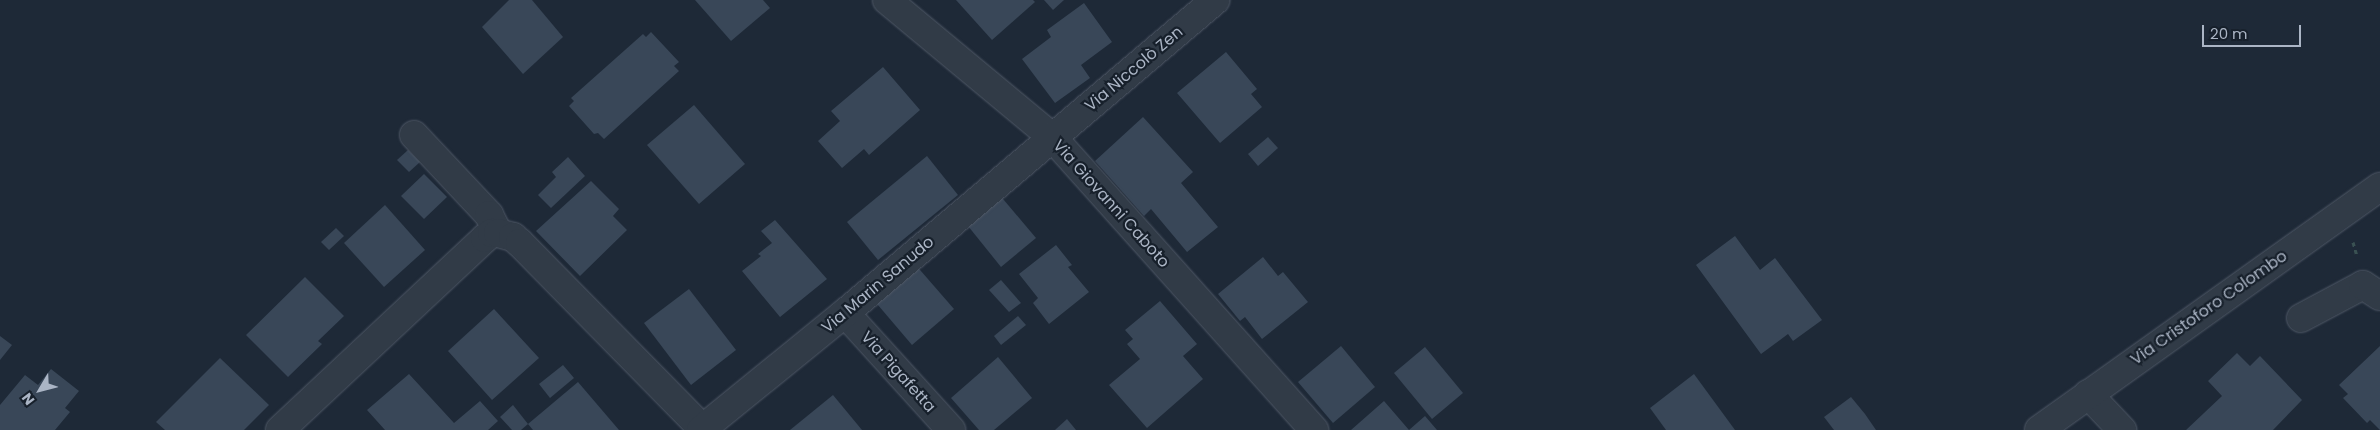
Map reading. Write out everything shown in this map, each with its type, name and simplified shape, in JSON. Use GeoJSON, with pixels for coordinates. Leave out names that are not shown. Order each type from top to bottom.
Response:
{"type":"FeatureCollection","features":[{"type":"Feature","properties":{"kind":"street","name":"Via Giovanni Caboto"},"geometry":{"type":"LineString","coordinates":[[886,0],[1052,138],[1314,430]]}},
{"type":"Feature","properties":{"kind":"street","name":"Via Niccolò Zen"},"geometry":{"type":"LineString","coordinates":[[1052,138],[1216,0]]}},
{"type":"Feature","properties":{"kind":"street"},"geometry":{"type":"LineString","coordinates":[[414,135],[489,215],[498,233]]}},
{"type":"Feature","properties":{"kind":"street","name":"Via Marin Sanudo"},"geometry":{"type":"LineString","coordinates":[[702,430],[845,313],[1052,138]]}},
{"type":"Feature","properties":{"kind":"street","name":"Via Cristoforo Colombo"},"geometry":{"type":"LineString","coordinates":[[2039,430],[2380,187]]}},
{"type":"Feature","properties":{"kind":"street"},"geometry":{"type":"LineString","coordinates":[[280,430],[485,238],[492,233],[498,233],[513,237],[520,243],[702,430]]}},
{"type":"Feature","properties":{"kind":"street"},"geometry":{"type":"LineString","coordinates":[[2301,318],[2363,285],[2380,296]]}},
{"type":"Feature","properties":{"kind":"street","name":"Via Pigafetta"},"geometry":{"type":"LineString","coordinates":[[845,313],[951,430]]}},
{"type":"Feature","properties":{"kind":"street"},"geometry":{"type":"LineString","coordinates":[[2088,394],[2122,430]]}},
{"type":"Feature","properties":{"kind":"building"},"geometry":{"type":"Polygon","coordinates":[[[509,0],[532,0],[563,37],[523,74],[482,27],[509,0]]]}},
{"type":"Feature","properties":{"kind":"building"},"geometry":{"type":"Polygon","coordinates":[[[695,0],[763,0],[770,8],[731,41],[695,0]]]}},
{"type":"Feature","properties":{"kind":"building"},"geometry":{"type":"Polygon","coordinates":[[[956,0],[1033,0],[1035,2],[992,40],[956,0]]]}},
{"type":"Feature","properties":{"kind":"building"},"geometry":{"type":"Polygon","coordinates":[[[1044,0],[1064,0],[1053,10],[1044,0]]]}},
{"type":"Feature","properties":{"kind":"building"},"geometry":{"type":"Polygon","coordinates":[[[1084,3],[1112,42],[1081,65],[1090,78],[1055,103],[1022,59],[1051,37],[1047,30],[1084,3]]]}},
{"type":"Feature","properties":{"kind":"building"},"geometry":{"type":"Polygon","coordinates":[[[651,32],[679,62],[674,66],[679,71],[604,139],[598,133],[594,134],[569,106],[574,101],[571,98],[643,34],[646,37],[651,32]]]}},
{"type":"Feature","properties":{"kind":"building"},"geometry":{"type":"Polygon","coordinates":[[[1226,52],[1257,89],[1251,94],[1262,107],[1220,143],[1177,93],[1226,52]]]}},
{"type":"Feature","properties":{"kind":"building"},"geometry":{"type":"Polygon","coordinates":[[[883,67],[920,110],[869,155],[864,149],[842,168],[818,141],[840,121],[831,111],[883,67]]]}},
{"type":"Feature","properties":{"kind":"building"},"geometry":{"type":"Polygon","coordinates":[[[694,105],[745,164],[699,204],[647,145],[694,105]]]}},
{"type":"Feature","properties":{"kind":"building"},"geometry":{"type":"Polygon","coordinates":[[[1143,117],[1193,172],[1181,183],[1218,227],[1187,252],[1151,209],[1144,216],[1095,161],[1143,117]]]}},
{"type":"Feature","properties":{"kind":"building"},"geometry":{"type":"Polygon","coordinates":[[[1268,137],[1278,148],[1258,166],[1248,154],[1268,137]]]}},
{"type":"Feature","properties":{"kind":"building"},"geometry":{"type":"Polygon","coordinates":[[[408,150],[420,162],[409,172],[397,160],[408,150]]]}},
{"type":"Feature","properties":{"kind":"building"},"geometry":{"type":"Polygon","coordinates":[[[927,156],[958,195],[878,260],[847,222],[927,156]]]}},
{"type":"Feature","properties":{"kind":"building"},"geometry":{"type":"Polygon","coordinates":[[[568,157],[585,176],[551,208],[538,195],[556,177],[552,172],[568,157]]]}},
{"type":"Feature","properties":{"kind":"building"},"geometry":{"type":"Polygon","coordinates":[[[424,174],[447,197],[424,219],[401,196],[424,174]]]}},
{"type":"Feature","properties":{"kind":"building"},"geometry":{"type":"Polygon","coordinates":[[[591,181],[619,209],[613,216],[627,230],[580,276],[536,231],[591,181]]]}},
{"type":"Feature","properties":{"kind":"building"},"geometry":{"type":"Polygon","coordinates":[[[998,193],[1036,238],[1001,267],[964,221],[998,193]]]}},
{"type":"Feature","properties":{"kind":"building"},"geometry":{"type":"Polygon","coordinates":[[[385,205],[425,250],[384,287],[344,243],[385,205]]]}},
{"type":"Feature","properties":{"kind":"building"},"geometry":{"type":"Polygon","coordinates":[[[775,220],[827,279],[780,317],[742,271],[761,256],[758,254],[772,243],[761,231],[775,220]]]}},
{"type":"Feature","properties":{"kind":"building"},"geometry":{"type":"Polygon","coordinates":[[[336,228],[344,236],[329,250],[321,242],[336,228]]]}},
{"type":"Feature","properties":{"kind":"building"},"geometry":{"type":"Polygon","coordinates":[[[1735,236],[1760,270],[1775,258],[1822,320],[1793,341],[1788,334],[1761,354],[1696,265],[1735,236]]]}},
{"type":"Feature","properties":{"kind":"building"},"geometry":{"type":"Polygon","coordinates":[[[1056,245],[1072,265],[1068,267],[1089,292],[1049,324],[1033,303],[1038,298],[1019,274],[1056,245]]]}},
{"type":"Feature","properties":{"kind":"building"},"geometry":{"type":"Polygon","coordinates":[[[1263,257],[1278,276],[1283,272],[1308,302],[1262,339],[1245,317],[1240,321],[1218,294],[1263,257]]]}},
{"type":"Feature","properties":{"kind":"building"},"geometry":{"type":"Polygon","coordinates":[[[914,263],[954,309],[912,345],[872,298],[914,263]]]}},
{"type":"Feature","properties":{"kind":"building"},"geometry":{"type":"Polygon","coordinates":[[[305,277],[344,316],[318,341],[322,344],[288,377],[246,335],[305,277]]]}},
{"type":"Feature","properties":{"kind":"building"},"geometry":{"type":"Polygon","coordinates":[[[1001,280],[1021,303],[1009,312],[989,290],[1001,280]]]}},
{"type":"Feature","properties":{"kind":"building"},"geometry":{"type":"Polygon","coordinates":[[[689,289],[736,350],[691,385],[644,323],[689,289]]]}},
{"type":"Feature","properties":{"kind":"building"},"geometry":{"type":"Polygon","coordinates":[[[1160,301],[1197,344],[1183,356],[1203,379],[1147,428],[1109,385],[1140,359],[1127,344],[1133,339],[1125,330],[1160,301]]]}},
{"type":"Feature","properties":{"kind":"building"},"geometry":{"type":"Polygon","coordinates":[[[494,309],[539,358],[492,400],[448,351],[494,309]]]}},
{"type":"Feature","properties":{"kind":"building"},"geometry":{"type":"Polygon","coordinates":[[[1018,316],[1026,325],[1001,345],[994,336],[1018,316]]]}},
{"type":"Feature","properties":{"kind":"building"},"geometry":{"type":"Polygon","coordinates":[[[0,336],[12,345],[0,360],[0,336]]]}},
{"type":"Feature","properties":{"kind":"building"},"geometry":{"type":"Polygon","coordinates":[[[1341,346],[1375,387],[1333,423],[1298,382],[1341,346]]]}},
{"type":"Feature","properties":{"kind":"building"},"geometry":{"type":"Polygon","coordinates":[[[2380,346],[2380,430],[2370,420],[2367,423],[2343,398],[2348,394],[2339,385],[2380,346]]]}},
{"type":"Feature","properties":{"kind":"building"},"geometry":{"type":"Polygon","coordinates":[[[1425,347],[1463,393],[1432,419],[1394,373],[1425,347]]]}},
{"type":"Feature","properties":{"kind":"building"},"geometry":{"type":"Polygon","coordinates":[[[2237,353],[2250,366],[2260,356],[2302,400],[2273,430],[2186,430],[2222,396],[2208,381],[2237,353]]]}},
{"type":"Feature","properties":{"kind":"building"},"geometry":{"type":"Polygon","coordinates":[[[998,357],[1032,398],[994,430],[979,430],[951,398],[998,357]]]}},
{"type":"Feature","properties":{"kind":"building"},"geometry":{"type":"Polygon","coordinates":[[[220,358],[269,405],[244,430],[165,430],[156,422],[220,358]]]}},
{"type":"Feature","properties":{"kind":"building"},"geometry":{"type":"Polygon","coordinates":[[[563,365],[574,378],[550,398],[539,384],[563,365]]]}},
{"type":"Feature","properties":{"kind":"building"},"geometry":{"type":"Polygon","coordinates":[[[51,369],[79,391],[65,408],[70,412],[55,430],[0,430],[0,405],[25,375],[38,385],[51,369]]]}},
{"type":"Feature","properties":{"kind":"building"},"geometry":{"type":"Polygon","coordinates":[[[409,374],[454,423],[480,401],[498,421],[488,430],[385,430],[367,410],[409,374]]]}},
{"type":"Feature","properties":{"kind":"building"},"geometry":{"type":"Polygon","coordinates":[[[1694,374],[1735,430],[1666,430],[1650,408],[1694,374]]]}},
{"type":"Feature","properties":{"kind":"building"},"geometry":{"type":"Polygon","coordinates":[[[578,382],[619,430],[533,430],[528,424],[578,382]]]}},
{"type":"Feature","properties":{"kind":"building"},"geometry":{"type":"Polygon","coordinates":[[[833,395],[862,430],[790,430],[833,395]]]}},
{"type":"Feature","properties":{"kind":"building"},"geometry":{"type":"Polygon","coordinates":[[[1851,397],[1876,430],[1834,430],[1824,417],[1851,397]]]}},
{"type":"Feature","properties":{"kind":"building"},"geometry":{"type":"Polygon","coordinates":[[[1384,401],[1409,430],[1351,430],[1384,401]]]}},
{"type":"Feature","properties":{"kind":"building"},"geometry":{"type":"Polygon","coordinates":[[[513,405],[528,424],[521,430],[512,430],[500,417],[513,405]]]}},
{"type":"Feature","properties":{"kind":"building"},"geometry":{"type":"Polygon","coordinates":[[[1425,416],[1437,430],[1409,430],[1425,416]]]}},
{"type":"Feature","properties":{"kind":"building"},"geometry":{"type":"Polygon","coordinates":[[[1067,419],[1076,430],[1055,430],[1067,419]]]}}]}
